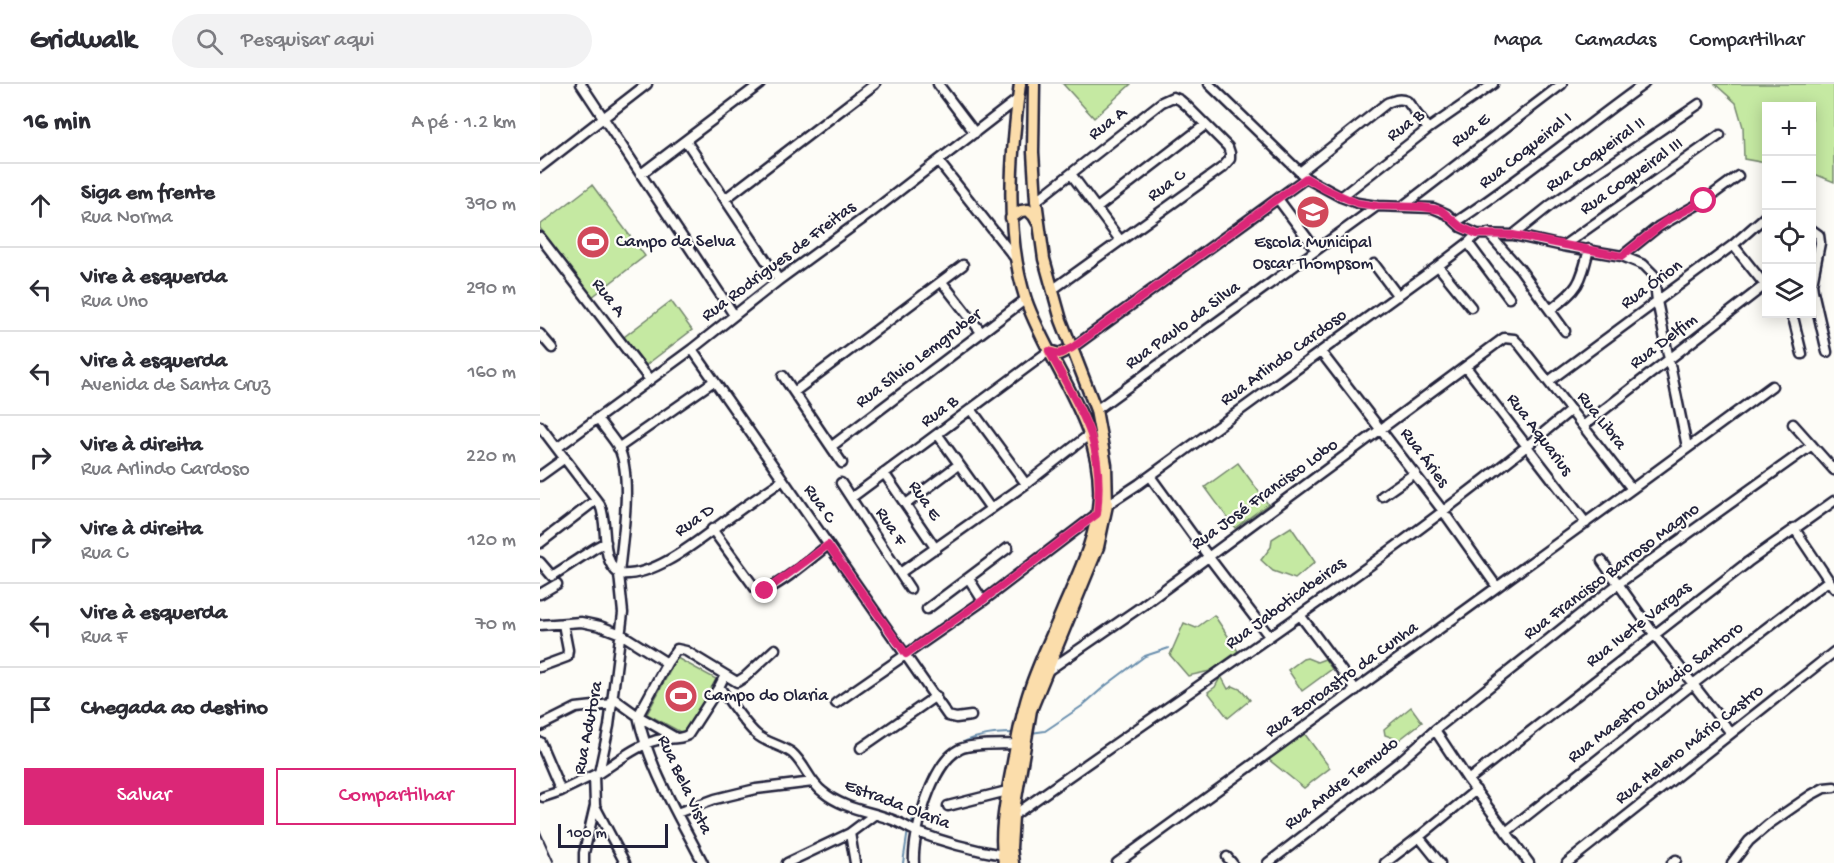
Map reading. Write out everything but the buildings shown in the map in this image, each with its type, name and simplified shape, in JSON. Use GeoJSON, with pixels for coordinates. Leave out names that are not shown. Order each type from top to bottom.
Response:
{"type":"FeatureCollection","features":[{"type":"Feature","properties":{"kind":"main road"},"geometry":{"type":"LineString","coordinates":[[1004,859],[1003,819],[1024,725],[1029,691],[1082,564],[1097,514],[1098,482],[1097,465],[1090,434],[1026,299],[1017,261],[1011,218],[1020,84]]}},
{"type":"Feature","properties":{"kind":"main road"},"geometry":{"type":"LineString","coordinates":[[1024,725],[1098,547],[1107,505],[1106,465],[1096,410],[1052,291],[1044,259],[1036,201],[1033,152],[1034,84]]}},
{"type":"Feature","properties":{"kind":"main road"},"geometry":{"type":"LineString","coordinates":[[1011,218],[1021,211],[1028,210],[1039,226]]}},
{"type":"Feature","properties":{"kind":"main road"},"geometry":{"type":"LineString","coordinates":[[1049,351],[1059,354],[1072,348]]}},
{"type":"Feature","properties":{"kind":"main road"},"geometry":{"type":"LineString","coordinates":[[1013,863],[1011,848],[1020,740]]}},
{"type":"Feature","properties":{"kind":"street"},"geometry":{"type":"LineString","coordinates":[[581,84],[734,315]]}},
{"type":"Feature","properties":{"kind":"street"},"geometry":{"type":"LineString","coordinates":[[540,167],[647,84]]}},
{"type":"Feature","properties":{"kind":"street"},"geometry":{"type":"LineString","coordinates":[[641,174],[760,84]]}},
{"type":"Feature","properties":{"kind":"street"},"geometry":{"type":"LineString","coordinates":[[725,199],[875,84]]}},
{"type":"Feature","properties":{"kind":"street"},"geometry":{"type":"LineString","coordinates":[[1209,84],[1304,175],[1341,197],[1357,203],[1377,206],[1433,208],[1441,210],[1461,227],[1477,234],[1513,235],[1589,249],[1622,256],[1644,265],[1654,275],[1657,301],[1687,447]]}},
{"type":"Feature","properties":{"kind":"street","name":"Rua B"},"geometry":{"type":"LineString","coordinates":[[1341,197],[1428,129],[1493,84]]}},
{"type":"Feature","properties":{"kind":"street","name":"Rua E"},"geometry":{"type":"LineString","coordinates":[[1402,206],[1562,84]]}},
{"type":"Feature","properties":{"kind":"street","name":"Rua Coqueiral I"},"geometry":{"type":"LineString","coordinates":[[1456,222],[1486,203],[1597,117],[1644,84]]}},
{"type":"Feature","properties":{"kind":"street"},"geometry":{"type":"LineString","coordinates":[[941,86],[975,134]]}},
{"type":"Feature","properties":{"kind":"street","name":"Rua A"},"geometry":{"type":"LineString","coordinates":[[1036,201],[1162,102],[1175,97],[1228,147],[1231,156],[1229,162],[1215,172]]}},
{"type":"Feature","properties":{"kind":"street","name":"Rua Rodrigues de Freitas"},"geometry":{"type":"LineString","coordinates":[[558,448],[939,162],[1018,99]]}},
{"type":"Feature","properties":{"kind":"street"},"geometry":{"type":"LineString","coordinates":[[1072,348],[1278,199],[1388,103],[1399,99],[1407,101],[1428,129]]}},
{"type":"Feature","properties":{"kind":"street","name":"Rua Coqueiral II"},"geometry":{"type":"LineString","coordinates":[[1513,235],[1552,204],[1699,104]]}},
{"type":"Feature","properties":{"kind":"street"},"geometry":{"type":"LineString","coordinates":[[1097,208],[1205,126]]}},
{"type":"Feature","properties":{"kind":"street","name":"Rua Coqueiral III"},"geometry":{"type":"LineString","coordinates":[[1563,246],[1720,135]]}},
{"type":"Feature","properties":{"kind":"street"},"geometry":{"type":"LineString","coordinates":[[686,141],[779,280]]}},
{"type":"Feature","properties":{"kind":"street"},"geometry":{"type":"LineString","coordinates":[[939,162],[1017,261]]}},
{"type":"Feature","properties":{"kind":"street","name":"Rua C"},"geometry":{"type":"LineString","coordinates":[[1052,291],[1215,172]]}},
{"type":"Feature","properties":{"kind":"street"},"geometry":{"type":"LineString","coordinates":[[1071,174],[1120,240]]}},
{"type":"Feature","properties":{"kind":"street"},"geometry":{"type":"LineString","coordinates":[[1622,256],[1658,227],[1704,201],[1738,176]]}},
{"type":"Feature","properties":{"kind":"street"},"geometry":{"type":"LineString","coordinates":[[1278,199],[1316,250]]}},
{"type":"Feature","properties":{"kind":"street","name":"Rua Paulo da Silva"},"geometry":{"type":"LineString","coordinates":[[1096,410],[1377,206]]}},
{"type":"Feature","properties":{"kind":"street","name":"Rua Órion"},"geometry":{"type":"LineString","coordinates":[[1548,381],[1733,245],[1762,220]]}},
{"type":"Feature","properties":{"kind":"street"},"geometry":{"type":"LineString","coordinates":[[1488,233],[1520,269],[1565,331]]}},
{"type":"Feature","properties":{"kind":"street"},"geometry":{"type":"LineString","coordinates":[[1816,233],[1819,235],[1820,243],[1816,264]]}},
{"type":"Feature","properties":{"kind":"street","name":"Rua Arlindo Cardoso"},"geometry":{"type":"LineString","coordinates":[[1107,505],[1398,296],[1477,234]]}},
{"type":"Feature","properties":{"kind":"street","name":"Rua A"},"geometry":{"type":"LineString","coordinates":[[540,237],[650,380]]}},
{"type":"Feature","properties":{"kind":"street"},"geometry":{"type":"LineString","coordinates":[[1468,243],[1509,298]]}},
{"type":"Feature","properties":{"kind":"street"},"geometry":{"type":"LineString","coordinates":[[1733,245],[1762,280]]}},
{"type":"Feature","properties":{"kind":"street"},"geometry":{"type":"LineString","coordinates":[[1550,310],[1576,287],[1589,249]]}},
{"type":"Feature","properties":{"kind":"street"},"geometry":{"type":"LineString","coordinates":[[1374,264],[1398,296]]}},
{"type":"Feature","properties":{"kind":"street"},"geometry":{"type":"LineString","coordinates":[[1816,264],[1812,284],[1827,352]]}},
{"type":"Feature","properties":{"kind":"street"},"geometry":{"type":"LineString","coordinates":[[794,392],[963,265]]}},
{"type":"Feature","properties":{"kind":"street"},"geometry":{"type":"LineString","coordinates":[[1438,266],[1471,307]]}},
{"type":"Feature","properties":{"kind":"street"},"geometry":{"type":"LineString","coordinates":[[942,282],[981,332]]}},
{"type":"Feature","properties":{"kind":"street","name":"Rua Delfim"},"geometry":{"type":"LineString","coordinates":[[1583,426],[1762,288]]}},
{"type":"Feature","properties":{"kind":"street","name":"Rua Sílvio Lemgruber"},"geometry":{"type":"LineString","coordinates":[[832,446],[1026,299]]}},
{"type":"Feature","properties":{"kind":"street"},"geometry":{"type":"LineString","coordinates":[[1791,318],[1802,354]]}},
{"type":"Feature","properties":{"kind":"street"},"geometry":{"type":"LineString","coordinates":[[540,334],[552,348]]}},
{"type":"Feature","properties":{"kind":"street","name":"Rua Libra"},"geometry":{"type":"LineString","coordinates":[[1501,340],[1509,338],[1519,344],[1632,489]]}},
{"type":"Feature","properties":{"kind":"street","name":"Rua José Francisco Lobo"},"geometry":{"type":"LineString","coordinates":[[1045,672],[1142,606],[1501,340]]}},
{"type":"Feature","properties":{"kind":"street","name":"Rua C"},"geometry":{"type":"LineString","coordinates":[[692,349],[948,716],[956,718],[971,716]]}},
{"type":"Feature","properties":{"kind":"street","name":"Rua B"},"geometry":{"type":"LineString","coordinates":[[850,498],[1049,351]]}},
{"type":"Feature","properties":{"kind":"street","name":"Rua Áries"},"geometry":{"type":"LineString","coordinates":[[1321,352],[1415,473],[1497,587]]}},
{"type":"Feature","properties":{"kind":"street","name":"Rua Aquarius"},"geometry":{"type":"LineString","coordinates":[[1466,367],[1586,523]]}},
{"type":"Feature","properties":{"kind":"street"},"geometry":{"type":"LineString","coordinates":[[783,376],[842,463]]}},
{"type":"Feature","properties":{"kind":"street"},"geometry":{"type":"LineString","coordinates":[[618,448],[714,381]]}},
{"type":"Feature","properties":{"kind":"street"},"geometry":{"type":"LineString","coordinates":[[1586,523],[1772,386]]}},
{"type":"Feature","properties":{"kind":"street"},"geometry":{"type":"LineString","coordinates":[[971,409],[1026,484]]}},
{"type":"Feature","properties":{"kind":"street","name":"Rua Jaboticabeiras"},"geometry":{"type":"LineString","coordinates":[[1013,816],[1300,615],[1443,511],[1571,410]]}},
{"type":"Feature","properties":{"kind":"street"},"geometry":{"type":"LineString","coordinates":[[597,418],[618,448],[623,461],[624,509],[619,574]]}},
{"type":"Feature","properties":{"kind":"street"},"geometry":{"type":"LineString","coordinates":[[1793,424],[1834,470]]}},
{"type":"Feature","properties":{"kind":"street"},"geometry":{"type":"LineString","coordinates":[[540,426],[600,505],[604,516],[610,562],[619,574]]}},
{"type":"Feature","properties":{"kind":"street"},"geometry":{"type":"LineString","coordinates":[[900,573],[1026,484],[1090,434]]}},
{"type":"Feature","properties":{"kind":"street"},"geometry":{"type":"LineString","coordinates":[[938,435],[991,509]]}},
{"type":"Feature","properties":{"kind":"street","name":"Rua Francisco Barroso Magno"},"geometry":{"type":"LineString","coordinates":[[1435,730],[1618,584],[1812,445]]}},
{"type":"Feature","properties":{"kind":"street"},"geometry":{"type":"LineString","coordinates":[[540,476],[565,458]]}},
{"type":"Feature","properties":{"kind":"street"},"geometry":{"type":"LineString","coordinates":[[906,504],[958,465]]}},
{"type":"Feature","properties":{"kind":"street","name":"Rua E"},"geometry":{"type":"LineString","coordinates":[[884,472],[936,549]]}},
{"type":"Feature","properties":{"kind":"street"},"geometry":{"type":"LineString","coordinates":[[1382,496],[1415,473]]}},
{"type":"Feature","properties":{"kind":"street"},"geometry":{"type":"LineString","coordinates":[[1150,476],[1269,636]]}},
{"type":"Feature","properties":{"kind":"street","name":"Rua D"},"geometry":{"type":"LineString","coordinates":[[619,574],[636,573],[662,563],[783,480]]}},
{"type":"Feature","properties":{"kind":"street","name":"Rua F"},"geometry":{"type":"LineString","coordinates":[[841,483],[910,589]]}},
{"type":"Feature","properties":{"kind":"street"},"geometry":{"type":"LineString","coordinates":[[540,543],[596,500]]}},
{"type":"Feature","properties":{"kind":"street","name":"Rua Ivete Vargas"},"geometry":{"type":"LineString","coordinates":[[1468,780],[1654,634],[1794,528],[1834,501]]}},
{"type":"Feature","properties":{"kind":"street"},"geometry":{"type":"LineString","coordinates":[[836,703],[982,601],[1097,514]]}},
{"type":"Feature","properties":{"kind":"street","name":"Rua Zoroastro da Cunha"},"geometry":{"type":"LineString","coordinates":[[1117,863],[1586,523]]}},
{"type":"Feature","properties":{"kind":"street"},"geometry":{"type":"LineString","coordinates":[[1794,528],[1834,588]]}},
{"type":"Feature","properties":{"kind":"street"},"geometry":{"type":"LineString","coordinates":[[712,529],[757,591],[765,591],[828,545]]}},
{"type":"Feature","properties":{"kind":"street"},"geometry":{"type":"LineString","coordinates":[[540,562],[552,576],[606,542]]}},
{"type":"Feature","properties":{"kind":"street"},"geometry":{"type":"LineString","coordinates":[[927,609],[1008,548]]}},
{"type":"Feature","properties":{"kind":"street"},"geometry":{"type":"LineString","coordinates":[[1602,561],[1654,634],[1731,733]]}},
{"type":"Feature","properties":{"kind":"street","name":"Rua Adutora"},"geometry":{"type":"LineString","coordinates":[[584,863],[584,853],[596,806],[597,774],[609,726],[621,634],[623,613],[619,574]]}},
{"type":"Feature","properties":{"kind":"street"},"geometry":{"type":"LineString","coordinates":[[969,579],[982,601]]}},
{"type":"Feature","properties":{"kind":"street","name":"Rua Maestro Cláudio Santoro"},"geometry":{"type":"LineString","coordinates":[[1506,832],[1828,581]]}},
{"type":"Feature","properties":{"kind":"street"},"geometry":{"type":"LineString","coordinates":[[540,594],[557,584]]}},
{"type":"Feature","properties":{"kind":"street"},"geometry":{"type":"LineString","coordinates":[[1300,615],[1356,690]]}},
{"type":"Feature","properties":{"kind":"street"},"geometry":{"type":"LineString","coordinates":[[540,625],[580,621],[621,634],[667,663]]}},
{"type":"Feature","properties":{"kind":"street"},"geometry":{"type":"LineString","coordinates":[[540,667],[567,657],[568,650],[563,624]]}},
{"type":"Feature","properties":{"kind":"street"},"geometry":{"type":"LineString","coordinates":[[638,716],[675,650],[682,649],[734,681],[740,681],[775,649]]}},
{"type":"Feature","properties":{"kind":"street","name":"Rua Heleno Mário Castro"},"geometry":{"type":"LineString","coordinates":[[1567,863],[1834,652]]}},
{"type":"Feature","properties":{"kind":"street"},"geometry":{"type":"LineString","coordinates":[[543,797],[597,774],[646,744],[658,740],[685,737],[692,731],[725,675]]}},
{"type":"Feature","properties":{"kind":"street","name":"Estrada Olaria"},"geometry":{"type":"LineString","coordinates":[[719,687],[756,734],[792,754],[822,792],[846,806],[1004,859]]}},
{"type":"Feature","properties":{"kind":"street"},"geometry":{"type":"LineString","coordinates":[[861,748],[936,696]]}},
{"type":"Feature","properties":{"kind":"street"},"geometry":{"type":"LineString","coordinates":[[540,726],[576,708],[612,701],[677,739]]}},
{"type":"Feature","properties":{"kind":"street","name":"Rua Bela Vista"},"geometry":{"type":"LineString","coordinates":[[638,716],[656,771],[703,863]]}},
{"type":"Feature","properties":{"kind":"street"},"geometry":{"type":"LineString","coordinates":[[1435,730],[1468,780],[1529,863]]}},
{"type":"Feature","properties":{"kind":"street","name":"Rua Andre Temudo"},"geometry":{"type":"LineString","coordinates":[[1268,863],[1399,762],[1435,730]]}},
{"type":"Feature","properties":{"kind":"street"},"geometry":{"type":"LineString","coordinates":[[914,863],[916,831],[938,771],[954,753],[961,749],[1020,740]]}},
{"type":"Feature","properties":{"kind":"street"},"geometry":{"type":"LineString","coordinates":[[540,742],[561,791]]}},
{"type":"Feature","properties":{"kind":"street"},"geometry":{"type":"LineString","coordinates":[[677,813],[745,791],[813,782]]}},
{"type":"Feature","properties":{"kind":"street"},"geometry":{"type":"LineString","coordinates":[[1732,863],[1749,841],[1769,825],[1811,795],[1824,788],[1834,787]]}},
{"type":"Feature","properties":{"kind":"street"},"geometry":{"type":"LineString","coordinates":[[1385,863],[1476,790]]}},
{"type":"Feature","properties":{"kind":"street"},"geometry":{"type":"LineString","coordinates":[[948,806],[1008,791]]}},
{"type":"Feature","properties":{"kind":"street"},"geometry":{"type":"LineString","coordinates":[[596,806],[625,863]]}},
{"type":"Feature","properties":{"kind":"street"},"geometry":{"type":"LineString","coordinates":[[787,863],[850,833],[874,814]]}},
{"type":"Feature","properties":{"kind":"street"},"geometry":{"type":"LineString","coordinates":[[850,833],[855,863]]}},
{"type":"Feature","properties":{"kind":"street"},"geometry":{"type":"LineString","coordinates":[[1419,837],[1440,863]]}},
{"type":"Feature","properties":{"kind":"green space"},"geometry":{"type":"Polygon","coordinates":[[[1063,84],[1131,84],[1094,118],[1063,84]]]}},
{"type":"Feature","properties":{"kind":"green space"},"geometry":{"type":"Polygon","coordinates":[[[1715,84],[1834,84],[1834,182],[1816,175],[1816,102],[1762,102],[1762,162],[1744,159],[1743,127],[1736,103],[1715,84]]]}},
{"type":"Feature","properties":{"kind":"green space","name":"Campo da Selva"},"geometry":{"type":"Polygon","coordinates":[[[592,185],[645,256],[592,297],[540,225],[592,185]]]}},
{"type":"Feature","properties":{"kind":"green space"},"geometry":{"type":"Polygon","coordinates":[[[671,301],[692,330],[646,365],[624,337],[671,301]]]}},
{"type":"Feature","properties":{"kind":"green space"},"geometry":{"type":"Polygon","coordinates":[[[1238,463],[1268,504],[1235,528],[1205,487],[1238,463]]]}},
{"type":"Feature","properties":{"kind":"green space"},"geometry":{"type":"Polygon","coordinates":[[[1291,527],[1315,562],[1295,579],[1273,571],[1261,560],[1271,547],[1272,539],[1291,527]]]}},
{"type":"Feature","properties":{"kind":"green space"},"geometry":{"type":"Polygon","coordinates":[[[1214,615],[1238,651],[1210,671],[1188,676],[1170,655],[1184,623],[1196,628],[1214,615]]]}},
{"type":"Feature","properties":{"kind":"green space","name":"Campo do Olaria"},"geometry":{"type":"Polygon","coordinates":[[[677,658],[716,679],[686,735],[647,714],[677,658]]]}},
{"type":"Feature","properties":{"kind":"green space"},"geometry":{"type":"Polygon","coordinates":[[[1307,658],[1317,662],[1325,659],[1332,669],[1302,691],[1288,670],[1307,658]]]}},
{"type":"Feature","properties":{"kind":"green space"},"geometry":{"type":"Polygon","coordinates":[[[1221,676],[1228,689],[1233,686],[1242,690],[1250,700],[1228,718],[1208,692],[1215,687],[1221,676]]]}},
{"type":"Feature","properties":{"kind":"green space"},"geometry":{"type":"Polygon","coordinates":[[[1411,707],[1422,722],[1399,740],[1385,735],[1384,729],[1411,707]]]}},
{"type":"Feature","properties":{"kind":"green space"},"geometry":{"type":"Polygon","coordinates":[[[1304,733],[1330,768],[1304,788],[1268,759],[1304,733]]]}},
{"type":"Feature","properties":{"kind":"waterway"},"geometry":{"type":"LineString","coordinates":[[1031,733],[1045,731],[1082,706],[1145,656],[1169,648]]}},
{"type":"Feature","properties":{"kind":"waterway"},"geometry":{"type":"LineString","coordinates":[[923,795],[936,765],[956,746],[981,736],[1013,733]]}},
{"type":"Feature","properties":{"kind":"waterway"},"geometry":{"type":"LineString","coordinates":[[910,825],[921,803]]}},
{"type":"Feature","properties":{"kind":"waterway"},"geometry":{"type":"LineString","coordinates":[[903,863],[908,830]]}},
{"type":"Feature","properties":{"kind":"railway"},"geometry":{"type":"LineString","coordinates":[[540,832],[554,863]]}},
{"type":"Feature","properties":{"kind":"place","name":"Escola Municipal Oscar Thompsom"},"geometry":{"type":"Point","coordinates":[1313,212]}},
{"type":"Feature","properties":{"kind":"place","name":"Campo da Selva"},"geometry":{"type":"Point","coordinates":[593,242]}},
{"type":"Feature","properties":{"kind":"place","name":"Campo do Olaria"},"geometry":{"type":"Point","coordinates":[681,696]}},
{"type":"Feature","properties":{"kind":"route"},"geometry":{"type":"LineString","coordinates":[[765,591],[828,545],[906,654],[982,601],[1097,514],[1099,496],[1094,446],[1087,426],[1049,351],[1059,354],[1072,348],[1306,178],[1357,203],[1441,210],[1461,227],[1477,234],[1513,235],[1622,256],[1666,221],[1704,201]]}}]}
